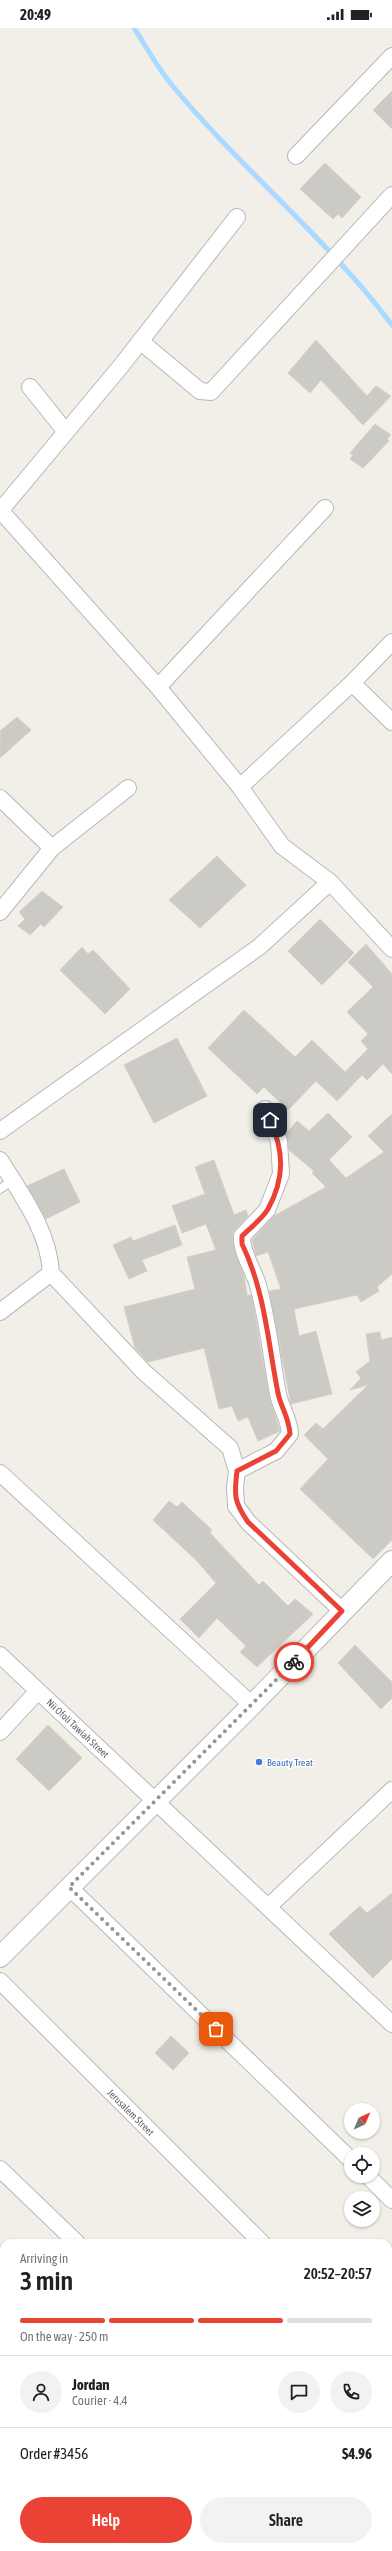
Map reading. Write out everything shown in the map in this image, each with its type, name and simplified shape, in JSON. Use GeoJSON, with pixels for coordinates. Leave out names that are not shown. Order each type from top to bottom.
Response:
{"type":"FeatureCollection","features":[{"type":"Feature","properties":{"kind":"street"},"geometry":{"type":"LineString","coordinates":[[296,156],[392,56]]}},
{"type":"Feature","properties":{"kind":"street"},"geometry":{"type":"LineString","coordinates":[[140,341],[200,391],[211,392],[329,266],[392,195]]}},
{"type":"Feature","properties":{"kind":"street"},"geometry":{"type":"LineString","coordinates":[[237,217],[140,341],[0,510],[158,687],[240,787],[282,846],[330,882],[392,949]]}},
{"type":"Feature","properties":{"kind":"street"},"geometry":{"type":"LineString","coordinates":[[30,387],[66,432]]}},
{"type":"Feature","properties":{"kind":"street"},"geometry":{"type":"LineString","coordinates":[[158,687],[325,508]]}},
{"type":"Feature","properties":{"kind":"street"},"geometry":{"type":"LineString","coordinates":[[240,787],[352,683],[392,642]]}},
{"type":"Feature","properties":{"kind":"street"},"geometry":{"type":"LineString","coordinates":[[352,683],[392,722]]}},
{"type":"Feature","properties":{"kind":"street"},"geometry":{"type":"LineString","coordinates":[[0,912],[52,848],[128,788]]}},
{"type":"Feature","properties":{"kind":"street"},"geometry":{"type":"LineString","coordinates":[[0,798],[52,848]]}},
{"type":"Feature","properties":{"kind":"street"},"geometry":{"type":"LineString","coordinates":[[0,1131],[259,947],[330,882]]}},
{"type":"Feature","properties":{"kind":"street"},"geometry":{"type":"LineString","coordinates":[[237,1471],[276,1451],[290,1434],[289,1420],[279,1397],[264,1312],[257,1282],[242,1244],[242,1236],[267,1210],[281,1174],[279,1141],[265,1109]]}},
{"type":"Feature","properties":{"kind":"street"},"geometry":{"type":"LineString","coordinates":[[0,1160],[6,1185],[45,1239],[50,1258],[51,1273],[144,1372],[230,1448],[237,1471],[235,1486],[236,1506],[248,1522],[342,1611]]}},
{"type":"Feature","properties":{"kind":"street"},"geometry":{"type":"LineString","coordinates":[[0,1312],[51,1273]]}},
{"type":"Feature","properties":{"kind":"street"},"geometry":{"type":"LineString","coordinates":[[0,1473],[252,1705]]}},
{"type":"Feature","properties":{"kind":"street"},"geometry":{"type":"LineString","coordinates":[[0,1957],[252,1705],[392,1561]]}},
{"type":"Feature","properties":{"kind":"street","name":"Nii Ofoli Tawiah Street"},"geometry":{"type":"LineString","coordinates":[[0,1655],[156,1800],[392,2024]]}},
{"type":"Feature","properties":{"kind":"street"},"geometry":{"type":"LineString","coordinates":[[0,1732],[38,1691]]}},
{"type":"Feature","properties":{"kind":"street"},"geometry":{"type":"LineString","coordinates":[[268,1907],[390,1796]]}},
{"type":"Feature","properties":{"kind":"street"},"geometry":{"type":"LineString","coordinates":[[69,1887],[344,2153]]}},
{"type":"Feature","properties":{"kind":"street","name":"Jerusalem Street"},"geometry":{"type":"LineString","coordinates":[[0,1981],[258,2239]]}},
{"type":"Feature","properties":{"kind":"street"},"geometry":{"type":"LineString","coordinates":[[0,2170],[73,2239]]}},
{"type":"Feature","properties":{"kind":"street"},"geometry":{"type":"LineString","coordinates":[[375,2183],[392,2200]]}},
{"type":"Feature","properties":{"kind":"building"},"geometry":{"type":"Polygon","coordinates":[[[392,91],[392,129],[373,110],[392,91]]]}},
{"type":"Feature","properties":{"kind":"building"},"geometry":{"type":"Polygon","coordinates":[[[325,163],[361,197],[342,218],[338,214],[333,219],[300,189],[325,163]]]}},
{"type":"Feature","properties":{"kind":"building"},"geometry":{"type":"Polygon","coordinates":[[[316,340],[367,396],[376,386],[391,396],[363,425],[321,380],[310,393],[288,373],[316,340]]]}},
{"type":"Feature","properties":{"kind":"building"},"geometry":{"type":"Polygon","coordinates":[[[375,424],[391,435],[387,439],[389,441],[363,468],[350,459],[353,455],[350,453],[375,424]]]}},
{"type":"Feature","properties":{"kind":"building"},"geometry":{"type":"Polygon","coordinates":[[[17,717],[31,730],[0,758],[0,731],[17,717]]]}},
{"type":"Feature","properties":{"kind":"building"},"geometry":{"type":"Polygon","coordinates":[[[217,856],[246,885],[200,928],[169,900],[217,856]]]}},
{"type":"Feature","properties":{"kind":"building"},"geometry":{"type":"Polygon","coordinates":[[[42,891],[63,907],[44,927],[41,924],[30,935],[18,926],[25,919],[19,912],[42,891]]]}},
{"type":"Feature","properties":{"kind":"building"},"geometry":{"type":"Polygon","coordinates":[[[320,919],[354,953],[322,985],[288,951],[320,919]]]}},
{"type":"Feature","properties":{"kind":"building"},"geometry":{"type":"Polygon","coordinates":[[[366,944],[392,974],[392,1074],[383,1064],[367,1080],[362,1075],[337,1101],[316,1081],[288,1110],[264,1087],[257,1094],[208,1048],[244,1010],[295,1057],[312,1040],[345,1072],[368,1049],[361,1041],[368,1034],[347,1012],[373,987],[348,962],[366,944]]]}},
{"type":"Feature","properties":{"kind":"building"},"geometry":{"type":"Polygon","coordinates":[[[82,947],[88,954],[93,950],[130,989],[105,1014],[60,970],[82,947]]]}},
{"type":"Feature","properties":{"kind":"building"},"geometry":{"type":"Polygon","coordinates":[[[177,1038],[207,1096],[154,1123],[124,1065],[177,1038]]]}},
{"type":"Feature","properties":{"kind":"building"},"geometry":{"type":"Polygon","coordinates":[[[328,1113],[352,1137],[329,1160],[346,1178],[384,1152],[368,1136],[392,1114],[392,1274],[377,1287],[379,1291],[361,1302],[357,1295],[294,1309],[299,1336],[316,1331],[332,1394],[291,1404],[269,1291],[281,1289],[268,1252],[256,1256],[252,1240],[274,1216],[326,1187],[312,1173],[314,1171],[289,1150],[286,1134],[297,1121],[309,1131],[328,1113]]]}},
{"type":"Feature","properties":{"kind":"building"},"geometry":{"type":"Polygon","coordinates":[[[214,1160],[234,1215],[246,1210],[248,1216],[233,1232],[233,1243],[244,1276],[247,1295],[251,1295],[252,1298],[269,1396],[280,1431],[258,1441],[248,1417],[238,1421],[232,1406],[219,1409],[204,1348],[148,1362],[135,1348],[124,1307],[195,1289],[187,1257],[216,1250],[206,1224],[182,1233],[172,1206],[205,1194],[195,1167],[214,1160]]]}},
{"type":"Feature","properties":{"kind":"building"},"geometry":{"type":"Polygon","coordinates":[[[64,1169],[80,1202],[46,1219],[27,1186],[64,1169]]]}},
{"type":"Feature","properties":{"kind":"building"},"geometry":{"type":"Polygon","coordinates":[[[175,1225],[182,1245],[142,1260],[147,1271],[129,1279],[113,1245],[131,1237],[133,1241],[175,1225]]]}},
{"type":"Feature","properties":{"kind":"building"},"geometry":{"type":"Polygon","coordinates":[[[380,1332],[381,1340],[392,1337],[392,1540],[373,1559],[300,1489],[328,1459],[304,1435],[316,1423],[323,1429],[368,1385],[350,1390],[361,1378],[356,1372],[370,1361],[366,1334],[380,1332]]]}},
{"type":"Feature","properties":{"kind":"building"},"geometry":{"type":"Polygon","coordinates":[[[169,1501],[177,1507],[182,1502],[212,1530],[210,1533],[259,1585],[263,1581],[288,1606],[295,1599],[313,1614],[257,1667],[240,1652],[246,1646],[217,1618],[199,1638],[180,1619],[216,1583],[196,1560],[153,1520],[169,1501]]]}},
{"type":"Feature","properties":{"kind":"building"},"geometry":{"type":"Polygon","coordinates":[[[355,1645],[392,1682],[392,1698],[381,1709],[338,1663],[355,1645]]]}},
{"type":"Feature","properties":{"kind":"building"},"geometry":{"type":"Polygon","coordinates":[[[48,1725],[82,1758],[49,1791],[16,1759],[48,1725]]]}},
{"type":"Feature","properties":{"kind":"building"},"geometry":{"type":"Polygon","coordinates":[[[392,1893],[392,1959],[373,1978],[329,1934],[360,1906],[367,1913],[392,1893]]]}},
{"type":"Feature","properties":{"kind":"building"},"geometry":{"type":"Polygon","coordinates":[[[171,2036],[189,2053],[173,2070],[155,2053],[171,2036]]]}},
{"type":"Feature","properties":{"kind":"waterway"},"geometry":{"type":"LineString","coordinates":[[134,28],[156,64],[171,84],[226,145],[340,262],[392,325]]}},
{"type":"Feature","properties":{"kind":"way so far"},"geometry":{"type":"LineString","coordinates":[[216,2029],[69,1887],[294,1662]]}},
{"type":"Feature","properties":{"kind":"place","name":"Beauty Treat"},"geometry":{"type":"Point","coordinates":[259,1762]}},
{"type":"Feature","properties":{"kind":"route"},"geometry":{"type":"LineString","coordinates":[[270,1120],[279,1141],[281,1174],[267,1210],[242,1236],[242,1244],[257,1282],[266,1319],[271,1357],[279,1397],[289,1420],[290,1434],[276,1451],[237,1471],[235,1486],[236,1506],[248,1522],[342,1611],[294,1662]]}}]}
